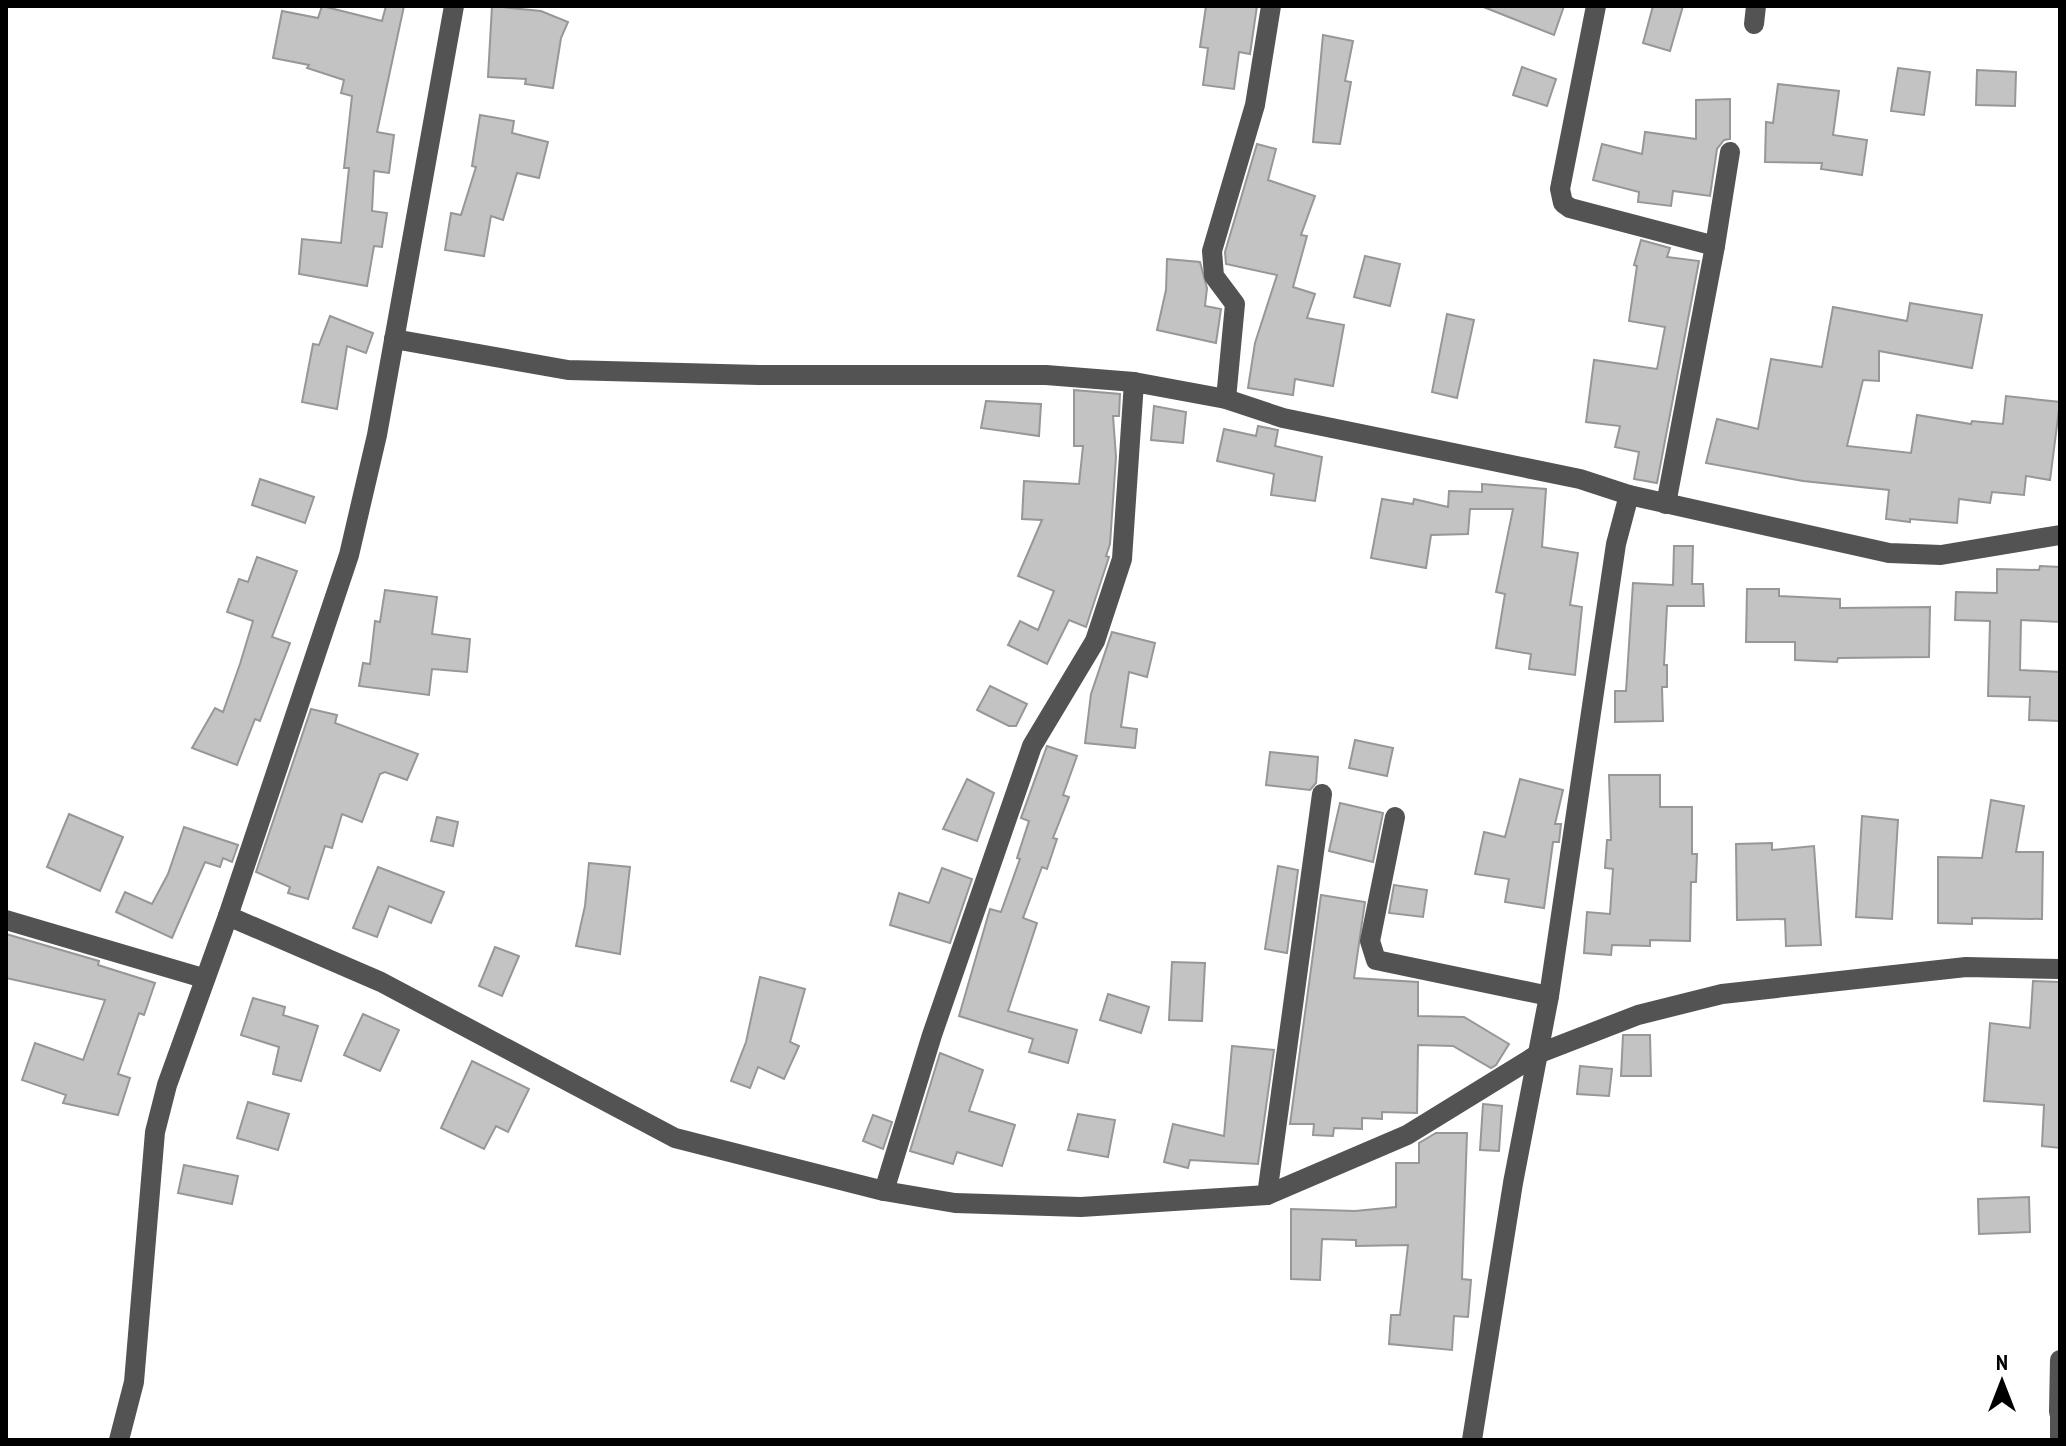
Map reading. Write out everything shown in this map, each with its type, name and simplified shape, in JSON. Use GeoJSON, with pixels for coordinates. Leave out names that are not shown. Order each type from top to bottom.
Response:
{"type":"FeatureCollection","features":[{"type":"Feature","properties":{"kind":"street"},"geometry":{"type":"LineString","coordinates":[[119,1440],[134,1382],[155,1132],[203,978],[228,916],[349,555],[394,339],[454,6]]}},
{"type":"Feature","properties":{"kind":"street"},"geometry":{"type":"LineString","coordinates":[[1226,399],[1235,304],[1214,276],[1212,251],[1255,105],[1271,6]]}},
{"type":"Feature","properties":{"kind":"street"},"geometry":{"type":"LineString","coordinates":[[1596,6],[1560,189],[1563,203],[1570,208],[1715,246]]}},
{"type":"Feature","properties":{"kind":"street"},"geometry":{"type":"LineString","coordinates":[[1666,504],[1730,152]]}},
{"type":"Feature","properties":{"kind":"street"},"geometry":{"type":"LineString","coordinates":[[394,339],[568,370],[759,375],[1046,375],[1134,382],[1226,399],[1283,418],[1580,479],[1666,504],[1889,553],[1916,556],[2060,535]]}},
{"type":"Feature","properties":{"kind":"street"},"geometry":{"type":"LineString","coordinates":[[884,1191],[932,1035],[1032,746],[1095,641],[1122,559],[1134,382]]}},
{"type":"Feature","properties":{"kind":"street"},"geometry":{"type":"LineString","coordinates":[[1472,1440],[1513,1183],[1540,1053],[1616,544],[1629,495]]}},
{"type":"Feature","properties":{"kind":"street"},"geometry":{"type":"LineString","coordinates":[[1267,1195],[1322,794]]}},
{"type":"Feature","properties":{"kind":"street"},"geometry":{"type":"LineString","coordinates":[[1395,817],[1370,941],[1376,960],[1549,996]]}},
{"type":"Feature","properties":{"kind":"street"},"geometry":{"type":"LineString","coordinates":[[228,916],[381,982],[675,1138],[884,1191],[955,1203],[1081,1207],[1267,1195],[1407,1135],[1540,1053],[1638,1015],[1722,994],[1966,967],[2060,969]]}},
{"type":"Feature","properties":{"kind":"street"},"geometry":{"type":"LineString","coordinates":[[6,920],[203,978]]}},
{"type":"Feature","properties":{"kind":"street"},"geometry":{"type":"LineString","coordinates":[[2060,1360],[2060,1440]]}},
{"type":"Feature","properties":{"kind":"building"},"geometry":{"type":"Polygon","coordinates":[[[322,6],[382,21],[386,6],[404,6],[377,132],[394,135],[389,173],[374,171],[372,211],[387,213],[382,247],[374,246],[367,286],[299,274],[302,239],[341,243],[349,168],[344,168],[352,96],[341,93],[344,80],[307,68],[309,65],[273,58],[282,11],[318,18],[322,6]]]}},
{"type":"Feature","properties":{"kind":"building"},"geometry":{"type":"Polygon","coordinates":[[[492,6],[541,11],[568,22],[561,38],[553,88],[525,84],[526,79],[488,77],[492,6]]]}},
{"type":"Feature","properties":{"kind":"building"},"geometry":{"type":"Polygon","coordinates":[[[1206,6],[1257,6],[1250,54],[1239,52],[1234,89],[1203,85],[1208,48],[1200,47],[1206,6]]]}},
{"type":"Feature","properties":{"kind":"building"},"geometry":{"type":"Polygon","coordinates":[[[1481,6],[1564,6],[1554,35],[1481,6]]]}},
{"type":"Feature","properties":{"kind":"building"},"geometry":{"type":"Polygon","coordinates":[[[1653,6],[1683,6],[1670,51],[1643,43],[1653,6]]]}},
{"type":"Feature","properties":{"kind":"building"},"geometry":{"type":"Polygon","coordinates":[[[1323,35],[1353,41],[1345,81],[1351,82],[1340,144],[1313,142],[1323,35]]]}},
{"type":"Feature","properties":{"kind":"building"},"geometry":{"type":"Polygon","coordinates":[[[1522,67],[1556,79],[1547,106],[1513,95],[1522,67]]]}},
{"type":"Feature","properties":{"kind":"building"},"geometry":{"type":"Polygon","coordinates":[[[1898,68],[1930,72],[1924,115],[1891,111],[1898,68]]]}},
{"type":"Feature","properties":{"kind":"building"},"geometry":{"type":"Polygon","coordinates":[[[1977,70],[2016,72],[2015,106],[1976,105],[1977,70]]]}},
{"type":"Feature","properties":{"kind":"building"},"geometry":{"type":"Polygon","coordinates":[[[1778,84],[1839,91],[1833,135],[1867,140],[1862,175],[1821,169],[1822,163],[1765,162],[1766,122],[1773,123],[1778,84]]]}},
{"type":"Feature","properties":{"kind":"building"},"geometry":{"type":"Polygon","coordinates":[[[1730,99],[1730,139],[1724,140],[1717,149],[1710,196],[1673,191],[1671,206],[1638,202],[1639,192],[1593,180],[1602,144],[1642,154],[1645,132],[1696,139],[1696,100],[1730,99]]]}},
{"type":"Feature","properties":{"kind":"building"},"geometry":{"type":"Polygon","coordinates":[[[480,115],[514,121],[512,133],[548,142],[539,178],[517,173],[503,220],[491,216],[484,256],[445,250],[451,213],[461,215],[476,167],[472,166],[480,115]]]}},
{"type":"Feature","properties":{"kind":"building"},"geometry":{"type":"Polygon","coordinates":[[[1257,144],[1276,149],[1268,180],[1315,196],[1301,235],[1307,236],[1293,287],[1315,294],[1307,318],[1344,325],[1333,386],[1295,379],[1293,395],[1248,388],[1255,343],[1277,275],[1226,264],[1225,252],[1257,144]]]}},
{"type":"Feature","properties":{"kind":"building"},"geometry":{"type":"Polygon","coordinates":[[[1641,240],[1670,248],[1667,257],[1699,261],[1657,483],[1634,479],[1639,452],[1615,447],[1620,426],[1586,422],[1594,360],[1657,369],[1665,327],[1629,321],[1637,266],[1634,265],[1641,240]]]}},
{"type":"Feature","properties":{"kind":"building"},"geometry":{"type":"Polygon","coordinates":[[[1365,256],[1400,264],[1390,306],[1354,297],[1365,256]]]}},
{"type":"Feature","properties":{"kind":"building"},"geometry":{"type":"Polygon","coordinates":[[[1167,259],[1200,262],[1207,288],[1205,306],[1221,309],[1216,343],[1157,330],[1166,290],[1167,259]]]}},
{"type":"Feature","properties":{"kind":"building"},"geometry":{"type":"Polygon","coordinates":[[[1910,303],[1982,315],[1972,368],[1879,351],[1879,381],[1863,380],[1847,446],[1911,453],[1917,415],[1971,424],[1972,421],[2003,424],[2006,396],[2060,402],[2050,480],[2026,476],[2024,495],[1992,492],[1990,503],[1959,499],[1957,523],[1910,519],[1910,522],[1886,519],[1889,490],[1803,481],[1706,463],[1717,419],[1758,429],[1771,359],[1822,367],[1833,307],[1907,321],[1910,303]]]}},
{"type":"Feature","properties":{"kind":"building"},"geometry":{"type":"Polygon","coordinates":[[[1447,314],[1474,320],[1457,398],[1432,392],[1447,314]]]}},
{"type":"Feature","properties":{"kind":"building"},"geometry":{"type":"Polygon","coordinates":[[[330,316],[373,333],[366,353],[347,346],[337,409],[302,402],[313,344],[319,345],[330,316]]]}},
{"type":"Feature","properties":{"kind":"building"},"geometry":{"type":"Polygon","coordinates":[[[1074,390],[1120,394],[1119,416],[1113,416],[1116,457],[1110,544],[1106,556],[1109,557],[1086,627],[1069,620],[1047,664],[1008,645],[1020,621],[1038,630],[1054,591],[1018,576],[1042,520],[1022,519],[1024,481],[1079,484],[1083,446],[1074,446],[1074,390]]]}},
{"type":"Feature","properties":{"kind":"building"},"geometry":{"type":"Polygon","coordinates":[[[986,401],[1041,404],[1039,436],[981,428],[986,401]]]}},
{"type":"Feature","properties":{"kind":"building"},"geometry":{"type":"Polygon","coordinates":[[[1154,406],[1186,412],[1183,443],[1151,440],[1154,406]]]}},
{"type":"Feature","properties":{"kind":"building"},"geometry":{"type":"Polygon","coordinates":[[[1258,426],[1278,430],[1275,446],[1322,457],[1315,501],[1271,495],[1274,474],[1217,461],[1224,429],[1256,436],[1258,426]]]}},
{"type":"Feature","properties":{"kind":"building"},"geometry":{"type":"Polygon","coordinates":[[[260,479],[314,497],[305,523],[252,505],[260,479]]]}},
{"type":"Feature","properties":{"kind":"building"},"geometry":{"type":"Polygon","coordinates":[[[1482,484],[1546,489],[1542,547],[1578,553],[1570,605],[1582,607],[1575,675],[1529,669],[1531,654],[1496,648],[1505,594],[1496,592],[1513,509],[1470,509],[1468,534],[1431,535],[1426,568],[1371,558],[1382,499],[1413,504],[1414,499],[1448,507],[1449,491],[1482,492],[1482,484]]]}},
{"type":"Feature","properties":{"kind":"building"},"geometry":{"type":"Polygon","coordinates":[[[1674,546],[1693,546],[1692,584],[1703,584],[1704,606],[1667,606],[1664,665],[1667,665],[1667,687],[1662,687],[1663,721],[1615,722],[1615,691],[1626,691],[1633,583],[1673,585],[1674,546]]]}},
{"type":"Feature","properties":{"kind":"building"},"geometry":{"type":"Polygon","coordinates":[[[257,557],[297,571],[272,637],[290,643],[260,721],[255,719],[237,765],[192,748],[215,708],[223,712],[240,664],[253,621],[227,612],[239,579],[248,582],[257,557]]]}},
{"type":"Feature","properties":{"kind":"building"},"geometry":{"type":"Polygon","coordinates":[[[2040,566],[2060,567],[2060,622],[2021,620],[2020,670],[2060,672],[2060,721],[2029,720],[2030,697],[1988,696],[1990,621],[1955,620],[1956,592],[1997,593],[1997,569],[2039,570],[2040,566]]]}},
{"type":"Feature","properties":{"kind":"building"},"geometry":{"type":"Polygon","coordinates":[[[1747,589],[1779,589],[1779,596],[1840,599],[1840,608],[1930,607],[1929,657],[1838,658],[1837,662],[1795,660],[1795,642],[1746,642],[1747,589]]]}},
{"type":"Feature","properties":{"kind":"building"},"geometry":{"type":"Polygon","coordinates":[[[385,590],[437,597],[432,634],[470,639],[467,672],[432,669],[429,695],[359,686],[363,663],[370,664],[375,621],[380,622],[385,590]]]}},
{"type":"Feature","properties":{"kind":"building"},"geometry":{"type":"Polygon","coordinates":[[[1112,632],[1155,643],[1147,677],[1129,672],[1121,727],[1137,729],[1135,748],[1085,743],[1091,694],[1112,632]]]}},
{"type":"Feature","properties":{"kind":"building"},"geometry":{"type":"Polygon","coordinates":[[[990,686],[1027,704],[1016,726],[1009,726],[977,710],[990,686]]]}},
{"type":"Feature","properties":{"kind":"building"},"geometry":{"type":"Polygon","coordinates":[[[311,709],[337,715],[335,723],[418,754],[407,780],[385,772],[380,774],[362,822],[342,814],[332,848],[325,846],[308,899],[288,893],[290,887],[256,872],[311,709]]]}},
{"type":"Feature","properties":{"kind":"building"},"geometry":{"type":"Polygon","coordinates":[[[1355,740],[1393,748],[1387,776],[1349,768],[1355,740]]]}},
{"type":"Feature","properties":{"kind":"building"},"geometry":{"type":"Polygon","coordinates":[[[1047,746],[1077,756],[1063,795],[1069,797],[1053,838],[1057,839],[1047,869],[1042,867],[1023,918],[1037,923],[1008,1011],[1077,1030],[1068,1063],[1029,1052],[1033,1039],[959,1016],[990,909],[1001,912],[1020,859],[1017,858],[1029,821],[1021,818],[1047,746]]]}},
{"type":"Feature","properties":{"kind":"building"},"geometry":{"type":"Polygon","coordinates":[[[1270,752],[1318,757],[1316,783],[1310,790],[1266,785],[1270,752]]]}},
{"type":"Feature","properties":{"kind":"building"},"geometry":{"type":"Polygon","coordinates":[[[1609,775],[1660,775],[1660,807],[1692,807],[1692,854],[1697,854],[1696,882],[1691,882],[1690,941],[1650,940],[1650,946],[1612,945],[1611,955],[1584,953],[1587,912],[1610,914],[1613,869],[1605,868],[1607,840],[1611,840],[1609,775]]]}},
{"type":"Feature","properties":{"kind":"building"},"geometry":{"type":"Polygon","coordinates":[[[967,779],[994,793],[977,841],[943,829],[967,779]]]}},
{"type":"Feature","properties":{"kind":"building"},"geometry":{"type":"Polygon","coordinates":[[[1520,779],[1563,790],[1555,824],[1561,824],[1559,842],[1553,842],[1544,908],[1505,902],[1509,879],[1475,874],[1484,832],[1505,837],[1520,779]]]}},
{"type":"Feature","properties":{"kind":"building"},"geometry":{"type":"Polygon","coordinates":[[[1991,800],[2024,806],[2016,852],[2043,852],[2042,919],[1972,918],[1972,924],[1938,923],[1938,857],[1982,858],[1991,800]]]}},
{"type":"Feature","properties":{"kind":"building"},"geometry":{"type":"Polygon","coordinates":[[[1340,803],[1383,813],[1373,862],[1329,851],[1340,803]]]}},
{"type":"Feature","properties":{"kind":"building"},"geometry":{"type":"Polygon","coordinates":[[[69,814],[123,837],[100,891],[47,867],[69,814]]]}},
{"type":"Feature","properties":{"kind":"building"},"geometry":{"type":"Polygon","coordinates":[[[1862,816],[1898,820],[1892,919],[1856,917],[1862,816]]]}},
{"type":"Feature","properties":{"kind":"building"},"geometry":{"type":"Polygon","coordinates":[[[437,817],[458,822],[453,846],[431,841],[437,817]]]}},
{"type":"Feature","properties":{"kind":"building"},"geometry":{"type":"Polygon","coordinates":[[[184,827],[238,845],[232,862],[223,858],[220,867],[205,862],[172,938],[116,912],[125,892],[152,904],[168,874],[184,827]]]}},
{"type":"Feature","properties":{"kind":"building"},"geometry":{"type":"Polygon","coordinates":[[[1772,843],[1772,850],[1814,846],[1821,945],[1786,946],[1785,919],[1737,920],[1736,844],[1772,843]]]}},
{"type":"Feature","properties":{"kind":"building"},"geometry":{"type":"Polygon","coordinates":[[[589,863],[630,867],[620,954],[576,946],[585,906],[589,863]]]}},
{"type":"Feature","properties":{"kind":"building"},"geometry":{"type":"Polygon","coordinates":[[[1278,866],[1298,870],[1287,953],[1265,949],[1278,866]]]}},
{"type":"Feature","properties":{"kind":"building"},"geometry":{"type":"Polygon","coordinates":[[[378,867],[444,892],[431,923],[389,906],[377,937],[353,928],[378,867]]]}},
{"type":"Feature","properties":{"kind":"building"},"geometry":{"type":"Polygon","coordinates":[[[942,868],[972,879],[950,943],[890,925],[899,893],[929,903],[942,868]]]}},
{"type":"Feature","properties":{"kind":"building"},"geometry":{"type":"Polygon","coordinates":[[[1394,885],[1427,890],[1423,917],[1389,913],[1394,885]]]}},
{"type":"Feature","properties":{"kind":"building"},"geometry":{"type":"Polygon","coordinates":[[[1321,895],[1365,902],[1354,978],[1418,982],[1418,1016],[1464,1017],[1509,1044],[1496,1065],[1491,1068],[1453,1046],[1418,1045],[1417,1113],[1382,1112],[1382,1119],[1362,1118],[1362,1129],[1334,1128],[1333,1136],[1313,1135],[1314,1124],[1290,1124],[1321,895]]]}},
{"type":"Feature","properties":{"kind":"building"},"geometry":{"type":"Polygon","coordinates":[[[6,934],[99,961],[98,965],[155,983],[144,1015],[139,1013],[118,1074],[130,1078],[118,1115],[63,1103],[66,1095],[22,1080],[35,1043],[83,1060],[105,1000],[6,978],[6,934]]]}},
{"type":"Feature","properties":{"kind":"building"},"geometry":{"type":"Polygon","coordinates":[[[495,947],[519,956],[502,996],[479,986],[495,947]]]}},
{"type":"Feature","properties":{"kind":"building"},"geometry":{"type":"Polygon","coordinates":[[[1172,962],[1205,963],[1202,1021],[1169,1020],[1172,962]]]}},
{"type":"Feature","properties":{"kind":"building"},"geometry":{"type":"Polygon","coordinates":[[[760,977],[805,989],[790,1042],[799,1046],[784,1079],[758,1067],[750,1088],[731,1081],[746,1042],[760,977]]]}},
{"type":"Feature","properties":{"kind":"building"},"geometry":{"type":"Polygon","coordinates":[[[2033,981],[2060,982],[2060,1148],[2042,1146],[2044,1105],[1984,1101],[1990,1023],[2030,1028],[2033,981]]]}},
{"type":"Feature","properties":{"kind":"building"},"geometry":{"type":"Polygon","coordinates":[[[1108,994],[1149,1007],[1141,1033],[1100,1020],[1108,994]]]}},
{"type":"Feature","properties":{"kind":"building"},"geometry":{"type":"Polygon","coordinates":[[[253,998],[285,1007],[283,1015],[318,1026],[301,1081],[273,1074],[279,1047],[241,1035],[253,998]]]}},
{"type":"Feature","properties":{"kind":"building"},"geometry":{"type":"Polygon","coordinates":[[[363,1014],[399,1030],[380,1071],[344,1055],[363,1014]]]}},
{"type":"Feature","properties":{"kind":"building"},"geometry":{"type":"Polygon","coordinates":[[[1623,1035],[1650,1035],[1651,1076],[1621,1076],[1623,1035]]]}},
{"type":"Feature","properties":{"kind":"building"},"geometry":{"type":"Polygon","coordinates":[[[1232,1046],[1274,1050],[1258,1164],[1190,1160],[1188,1168],[1164,1162],[1173,1124],[1224,1136],[1232,1046]]]}},
{"type":"Feature","properties":{"kind":"building"},"geometry":{"type":"Polygon","coordinates":[[[940,1053],[983,1070],[969,1111],[1015,1125],[1002,1166],[957,1152],[953,1164],[910,1151],[940,1053]]]}},
{"type":"Feature","properties":{"kind":"building"},"geometry":{"type":"Polygon","coordinates":[[[472,1061],[529,1089],[508,1132],[496,1126],[484,1149],[441,1128],[472,1061]]]}},
{"type":"Feature","properties":{"kind":"building"},"geometry":{"type":"Polygon","coordinates":[[[1580,1066],[1612,1069],[1609,1096],[1577,1094],[1580,1066]]]}},
{"type":"Feature","properties":{"kind":"building"},"geometry":{"type":"Polygon","coordinates":[[[248,1102],[289,1114],[278,1150],[237,1138],[248,1102]]]}},
{"type":"Feature","properties":{"kind":"building"},"geometry":{"type":"Polygon","coordinates":[[[1483,1104],[1502,1106],[1499,1151],[1480,1150],[1483,1104]]]}},
{"type":"Feature","properties":{"kind":"building"},"geometry":{"type":"Polygon","coordinates":[[[1078,1114],[1115,1120],[1108,1157],[1068,1150],[1078,1114]]]}},
{"type":"Feature","properties":{"kind":"building"},"geometry":{"type":"Polygon","coordinates":[[[873,1115],[892,1122],[883,1149],[863,1141],[873,1115]]]}},
{"type":"Feature","properties":{"kind":"building"},"geometry":{"type":"Polygon","coordinates":[[[1436,1133],[1467,1133],[1462,1279],[1471,1280],[1468,1317],[1454,1316],[1452,1350],[1389,1344],[1391,1315],[1400,1315],[1408,1245],[1356,1246],[1356,1240],[1322,1239],[1320,1280],[1291,1279],[1291,1209],[1355,1211],[1396,1207],[1396,1163],[1419,1163],[1419,1143],[1436,1133]]]}},
{"type":"Feature","properties":{"kind":"building"},"geometry":{"type":"Polygon","coordinates":[[[184,1165],[238,1176],[232,1204],[178,1193],[184,1165]]]}},
{"type":"Feature","properties":{"kind":"building"},"geometry":{"type":"Polygon","coordinates":[[[2029,1197],[2030,1232],[1979,1234],[1978,1199],[2029,1197]]]}}]}
